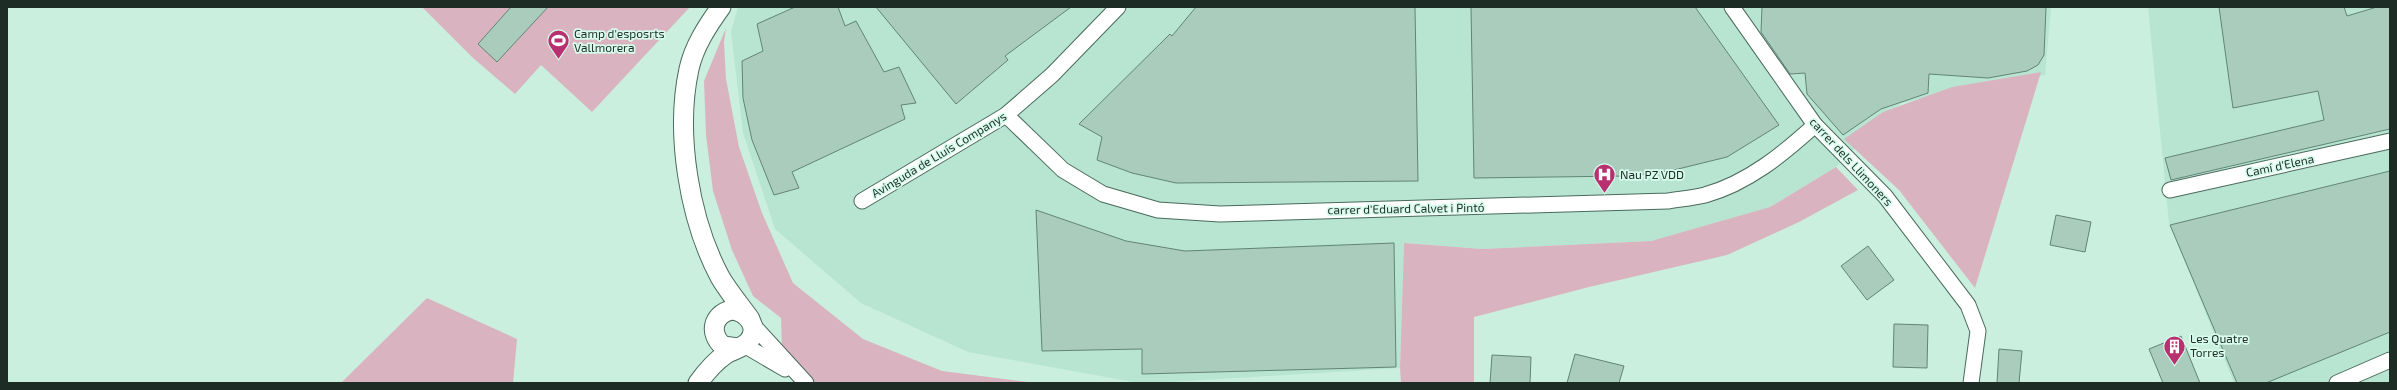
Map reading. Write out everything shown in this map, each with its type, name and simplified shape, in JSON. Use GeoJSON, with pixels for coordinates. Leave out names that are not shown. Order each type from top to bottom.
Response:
{"type":"FeatureCollection","features":[{"type":"Feature","properties":{"kind":"street"},"geometry":{"type":"LineString","coordinates":[[709,367],[741,347],[752,336],[751,321],[720,277],[704,239],[690,192],[683,134],[689,68],[706,27],[721,7]]}},
{"type":"Feature","properties":{"kind":"street","name":"Avinguda de Lluís Companys"},"geometry":{"type":"LineString","coordinates":[[862,201],[1006,115],[1052,75],[1118,7]]}},
{"type":"Feature","properties":{"kind":"street","name":"carrer dels Llimoners"},"geometry":{"type":"LineString","coordinates":[[1732,7],[1816,125],[1885,196],[1968,305],[1978,331],[1971,383]]}},
{"type":"Feature","properties":{"kind":"street","name":"carrer d'Eduard Calvet i Pintó"},"geometry":{"type":"LineString","coordinates":[[1006,115],[1063,170],[1103,194],[1158,210],[1220,214],[1668,201],[1705,195],[1746,178],[1786,151],[1816,125]]}},
{"type":"Feature","properties":{"kind":"street","name":"Camí d'Elena"},"geometry":{"type":"LineString","coordinates":[[2170,190],[2390,141]]}},
{"type":"Feature","properties":{"kind":"street"},"geometry":{"type":"LineString","coordinates":[[698,383],[709,367],[715,352],[720,277]]}},
{"type":"Feature","properties":{"kind":"street"},"geometry":{"type":"LineString","coordinates":[[716,326],[731,310],[742,312],[802,378]]}},
{"type":"Feature","properties":{"kind":"street"},"geometry":{"type":"LineString","coordinates":[[716,326],[723,346],[741,347],[802,378]]}},
{"type":"Feature","properties":{"kind":"street"},"geometry":{"type":"LineString","coordinates":[[2337,383],[2390,360]]}},
{"type":"Feature","properties":{"kind":"shaded area","name":"Camp d'esposrts Vallmorera"},"geometry":{"type":"Polygon","coordinates":[[[422,7],[690,7],[592,112],[541,65],[515,94],[472,57],[422,7]]]}},
{"type":"Feature","properties":{"kind":"shaded area"},"geometry":{"type":"Polygon","coordinates":[[[738,7],[2051,7],[2045,75],[1901,103],[1836,167],[1770,207],[1651,241],[1482,249],[1404,243],[1400,368],[1139,383],[968,352],[861,303],[775,229],[743,133],[731,32],[738,7]]]}},
{"type":"Feature","properties":{"kind":"shaded area"},"geometry":{"type":"Polygon","coordinates":[[[2148,7],[2390,7],[2390,383],[2234,383],[2169,223],[2148,7]]]}},
{"type":"Feature","properties":{"kind":"shaded area"},"geometry":{"type":"Polygon","coordinates":[[[726,28],[724,42],[726,79],[739,147],[762,213],[793,283],[863,339],[942,371],[1035,383],[815,383],[782,351],[781,318],[753,296],[732,250],[713,191],[706,135],[704,81],[726,28]]]}},
{"type":"Feature","properties":{"kind":"shaded area"},"geometry":{"type":"Polygon","coordinates":[[[2041,72],[1975,288],[1899,190],[1844,139],[1883,112],[1952,87],[2041,72]]]}},
{"type":"Feature","properties":{"kind":"shaded area"},"geometry":{"type":"Polygon","coordinates":[[[1836,167],[1858,190],[1799,222],[1727,255],[1589,287],[1474,317],[1474,383],[1401,383],[1400,368],[1404,243],[1482,249],[1651,241],[1770,207],[1836,167]]]}},
{"type":"Feature","properties":{"kind":"shaded area"},"geometry":{"type":"Polygon","coordinates":[[[427,298],[517,339],[513,383],[341,383],[427,298]]]}},
{"type":"Feature","properties":{"kind":"building"},"geometry":{"type":"Polygon","coordinates":[[[511,7],[548,7],[497,62],[478,44],[511,7]]]}},
{"type":"Feature","properties":{"kind":"building"},"geometry":{"type":"Polygon","coordinates":[[[795,7],[838,7],[845,26],[856,21],[884,72],[899,67],[916,103],[901,105],[905,119],[792,172],[799,188],[774,195],[752,140],[743,98],[742,61],[763,51],[757,24],[795,7]]]}},
{"type":"Feature","properties":{"kind":"building"},"geometry":{"type":"Polygon","coordinates":[[[876,7],[1071,7],[1005,56],[1008,60],[956,104],[876,7]]]}},
{"type":"Feature","properties":{"kind":"building"},"geometry":{"type":"Polygon","coordinates":[[[1196,7],[1415,7],[1418,181],[1176,183],[1132,173],[1097,160],[1102,137],[1079,124],[1170,34],[1172,36],[1196,7]]]}},
{"type":"Feature","properties":{"kind":"building"},"geometry":{"type":"Polygon","coordinates":[[[1471,7],[1695,7],[1779,125],[1727,157],[1670,171],[1627,176],[1474,178],[1471,7]]]}},
{"type":"Feature","properties":{"kind":"building"},"geometry":{"type":"Polygon","coordinates":[[[1762,7],[2046,7],[2044,55],[2038,65],[2027,71],[1988,78],[1929,74],[1928,93],[1881,109],[1843,135],[1807,94],[1805,73],[1790,74],[1761,32],[1762,7]]]}},
{"type":"Feature","properties":{"kind":"building"},"geometry":{"type":"Polygon","coordinates":[[[2219,7],[2344,7],[2347,16],[2377,7],[2390,7],[2390,129],[2171,180],[2165,158],[2324,120],[2318,91],[2233,108],[2219,7]]]}},
{"type":"Feature","properties":{"kind":"building"},"geometry":{"type":"Polygon","coordinates":[[[2390,171],[2390,332],[2266,383],[2237,383],[2170,225],[2390,171]]]}},
{"type":"Feature","properties":{"kind":"building"},"geometry":{"type":"Polygon","coordinates":[[[1036,210],[1126,241],[1185,251],[1394,243],[1396,367],[1142,374],[1142,349],[1042,351],[1036,210]]]}},
{"type":"Feature","properties":{"kind":"building"},"geometry":{"type":"Polygon","coordinates":[[[2056,215],[2091,222],[2085,252],[2050,245],[2056,215]]]}},
{"type":"Feature","properties":{"kind":"building"},"geometry":{"type":"Polygon","coordinates":[[[1868,246],[1894,280],[1867,300],[1841,266],[1868,246]]]}},
{"type":"Feature","properties":{"kind":"building"},"geometry":{"type":"Polygon","coordinates":[[[1894,324],[1928,325],[1927,368],[1893,367],[1894,324]]]}},
{"type":"Feature","properties":{"kind":"building","name":"Les Quatre Torres"},"geometry":{"type":"Polygon","coordinates":[[[2181,336],[2200,383],[2163,383],[2149,349],[2181,336]]]}},
{"type":"Feature","properties":{"kind":"building"},"geometry":{"type":"Polygon","coordinates":[[[1999,349],[2022,351],[2019,383],[1997,383],[1999,349]]]}},
{"type":"Feature","properties":{"kind":"building"},"geometry":{"type":"Polygon","coordinates":[[[1575,354],[1624,366],[1619,383],[1567,383],[1575,354]]]}},
{"type":"Feature","properties":{"kind":"building"},"geometry":{"type":"Polygon","coordinates":[[[1492,355],[1531,357],[1530,383],[1490,383],[1492,355]]]}},
{"type":"Feature","properties":{"kind":"place","name":"Camp d'esposrts Vallmorera"},"geometry":{"type":"Point","coordinates":[558,60]}},
{"type":"Feature","properties":{"kind":"place","name":"Nau PZ VDD"},"geometry":{"type":"Point","coordinates":[1604,194]}},
{"type":"Feature","properties":{"kind":"place","name":"Les Quatre Torres"},"geometry":{"type":"Point","coordinates":[2175,366]}}]}
